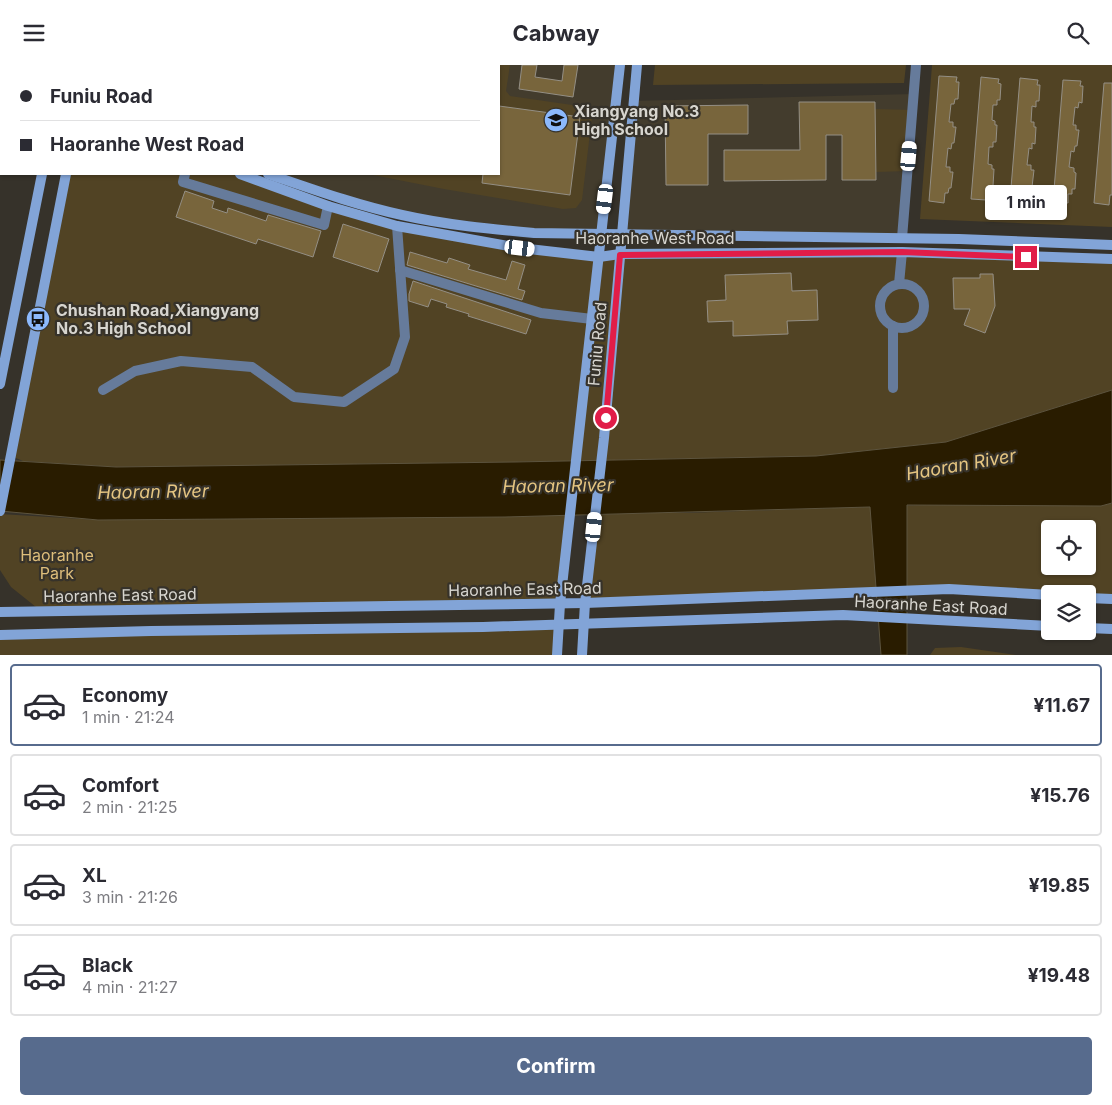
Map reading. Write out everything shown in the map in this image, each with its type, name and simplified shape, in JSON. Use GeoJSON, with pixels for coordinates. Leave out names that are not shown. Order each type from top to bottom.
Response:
{"type":"FeatureCollection","features":[{"type":"Feature","properties":{"kind":"street"},"geometry":{"type":"LineString","coordinates":[[557,655],[560,604],[620,65]]}},
{"type":"Feature","properties":{"kind":"street","name":"Funiu Road"},"geometry":{"type":"LineString","coordinates":[[582,655],[585,603],[603,448],[637,65]]}},
{"type":"Feature","properties":{"kind":"street"},"geometry":{"type":"LineString","coordinates":[[902,238],[916,65]]}},
{"type":"Feature","properties":{"kind":"street"},"geometry":{"type":"LineString","coordinates":[[0,384],[42,175]]}},
{"type":"Feature","properties":{"kind":"street"},"geometry":{"type":"LineString","coordinates":[[186,175],[182,182],[324,225],[328,206]]}},
{"type":"Feature","properties":{"kind":"street","name":"Haoranhe West Road"},"geometry":{"type":"LineString","coordinates":[[243,175],[328,206],[397,226],[520,248],[599,257],[620,255],[902,252],[1112,259]]}},
{"type":"Feature","properties":{"kind":"street","name":"Haoranhe West Road"},"geometry":{"type":"LineString","coordinates":[[271,175],[333,197],[403,215],[483,228],[534,233],[902,238],[1112,245]]}},
{"type":"Feature","properties":{"kind":"street"},"geometry":{"type":"LineString","coordinates":[[0,511],[65,179]]}},
{"type":"Feature","properties":{"kind":"street"},"geometry":{"type":"LineString","coordinates":[[103,391],[135,371],[181,361],[252,367],[294,397],[344,402],[394,369],[405,337],[397,226]]}},
{"type":"Feature","properties":{"kind":"street"},"geometry":{"type":"LineString","coordinates":[[899,284],[902,252]]}},
{"type":"Feature","properties":{"kind":"street"},"geometry":{"type":"LineString","coordinates":[[400,270],[541,313],[592,319]]}},
{"type":"Feature","properties":{"kind":"street"},"geometry":{"type":"LineString","coordinates":[[899,284],[906,284],[918,292],[922,298],[923,312],[914,324],[900,328],[894,326],[883,317],[880,303],[886,290],[899,284]]}},
{"type":"Feature","properties":{"kind":"street"},"geometry":{"type":"LineString","coordinates":[[893,388],[894,326]]}},
{"type":"Feature","properties":{"kind":"street","name":"Haoranhe East Road"},"geometry":{"type":"LineString","coordinates":[[0,612],[560,604],[949,589],[1041,594]]}},
{"type":"Feature","properties":{"kind":"street"},"geometry":{"type":"LineString","coordinates":[[1096,598],[1112,599]]}},
{"type":"Feature","properties":{"kind":"street","name":"Haoranhe East Road"},"geometry":{"type":"LineString","coordinates":[[0,635],[585,624],[843,615],[1041,626]]}},
{"type":"Feature","properties":{"kind":"street"},"geometry":{"type":"LineString","coordinates":[[1096,628],[1112,629]]}},
{"type":"Feature","properties":{"kind":"shaded area","name":"Xiangyang No.3 High School"},"geometry":{"type":"Polygon","coordinates":[[[500,65],[620,65],[601,234],[534,233],[403,215],[271,175],[500,175],[500,65]]]}},
{"type":"Feature","properties":{"kind":"shaded area"},"geometry":{"type":"Polygon","coordinates":[[[914,94],[902,238],[623,234],[633,101],[914,94]]]}},
{"type":"Feature","properties":{"kind":"green space"},"geometry":{"type":"Polygon","coordinates":[[[500,65],[510,65],[506,91],[510,96],[593,108],[582,200],[576,208],[563,209],[373,175],[500,175],[500,65]]]}},
{"type":"Feature","properties":{"kind":"green space"},"geometry":{"type":"Polygon","coordinates":[[[655,65],[906,65],[904,83],[653,85],[655,65]]]}},
{"type":"Feature","properties":{"kind":"green space"},"geometry":{"type":"Polygon","coordinates":[[[932,65],[1112,65],[1112,227],[920,219],[932,65]]]}},
{"type":"Feature","properties":{"kind":"green space"},"geometry":{"type":"Polygon","coordinates":[[[875,109],[913,110],[908,171],[876,172],[875,109]]]}},
{"type":"Feature","properties":{"kind":"green space"},"geometry":{"type":"Polygon","coordinates":[[[66,175],[243,175],[397,226],[482,242],[620,254],[1112,259],[1112,390],[946,442],[816,456],[515,462],[116,467],[23,461],[11,456],[66,175]]]}},
{"type":"Feature","properties":{"kind":"green space"},"geometry":{"type":"Polygon","coordinates":[[[1112,504],[1112,600],[1096,596],[1096,585],[1041,585],[1041,592],[949,589],[585,603],[595,513],[686,513],[923,505],[1112,504]]]}},
{"type":"Feature","properties":{"kind":"green space","name":"Haoranhe Park"},"geometry":{"type":"Polygon","coordinates":[[[0,514],[98,520],[570,515],[560,604],[41,611],[11,587],[0,570],[0,514]]]}},
{"type":"Feature","properties":{"kind":"green space"},"geometry":{"type":"Polygon","coordinates":[[[559,624],[557,655],[0,655],[0,635],[559,624]]]}},
{"type":"Feature","properties":{"kind":"green space"},"geometry":{"type":"Polygon","coordinates":[[[961,647],[1016,655],[930,655],[935,648],[961,647]]]}},
{"type":"Feature","properties":{"kind":"water","name":"Haoran River"},"geometry":{"type":"Polygon","coordinates":[[[1112,390],[1112,503],[1101,506],[907,505],[907,655],[881,655],[870,507],[505,517],[98,520],[0,511],[0,460],[116,467],[816,456],[946,442],[1112,390]]]}},
{"type":"Feature","properties":{"kind":"building"},"geometry":{"type":"Polygon","coordinates":[[[522,65],[537,65],[535,77],[562,81],[564,65],[578,65],[573,97],[519,89],[522,65]]]}},
{"type":"Feature","properties":{"kind":"building"},"geometry":{"type":"Polygon","coordinates":[[[939,76],[957,77],[956,82],[959,82],[958,99],[955,99],[954,104],[951,104],[949,122],[953,122],[953,127],[956,127],[954,143],[952,143],[951,149],[948,148],[946,167],[950,167],[950,172],[953,172],[951,188],[949,188],[948,193],[945,193],[944,203],[929,201],[939,76]]]}},
{"type":"Feature","properties":{"kind":"building"},"geometry":{"type":"Polygon","coordinates":[[[981,77],[999,79],[998,83],[1001,84],[1000,100],[997,100],[997,105],[993,105],[992,120],[997,125],[996,142],[993,142],[993,147],[989,147],[988,164],[992,165],[992,169],[994,169],[993,186],[990,186],[990,191],[986,191],[986,200],[971,199],[981,77]]]}},
{"type":"Feature","properties":{"kind":"building"},"geometry":{"type":"Polygon","coordinates":[[[1020,78],[1038,80],[1037,85],[1040,85],[1039,101],[1036,101],[1036,107],[1032,106],[1031,122],[1034,122],[1034,127],[1036,127],[1035,144],[1032,143],[1032,149],[1029,148],[1027,165],[1031,165],[1031,170],[1034,170],[1032,187],[1029,187],[1029,192],[1026,192],[1025,201],[1010,200],[1020,78]]]}},
{"type":"Feature","properties":{"kind":"building"},"geometry":{"type":"Polygon","coordinates":[[[1063,80],[1081,81],[1080,86],[1083,86],[1082,103],[1079,102],[1078,108],[1075,107],[1073,125],[1076,125],[1076,130],[1079,130],[1077,146],[1075,146],[1074,152],[1071,151],[1069,167],[1074,168],[1076,173],[1075,189],[1072,189],[1072,194],[1068,194],[1068,203],[1053,202],[1063,80]]]}},
{"type":"Feature","properties":{"kind":"building"},"geometry":{"type":"Polygon","coordinates":[[[1104,83],[1112,83],[1112,195],[1110,195],[1109,205],[1094,203],[1104,83]]]}},
{"type":"Feature","properties":{"kind":"building"},"geometry":{"type":"Polygon","coordinates":[[[799,102],[875,102],[876,180],[842,180],[842,135],[826,135],[826,180],[724,181],[724,150],[800,150],[799,102]]]}},
{"type":"Feature","properties":{"kind":"building"},"geometry":{"type":"Polygon","coordinates":[[[748,105],[748,134],[708,134],[708,185],[666,185],[665,106],[748,105]]]}},
{"type":"Feature","properties":{"kind":"building"},"geometry":{"type":"Polygon","coordinates":[[[500,106],[580,117],[570,195],[482,183],[483,175],[500,175],[500,106]]]}},
{"type":"Feature","properties":{"kind":"building"},"geometry":{"type":"Polygon","coordinates":[[[185,191],[214,201],[212,208],[227,213],[228,208],[266,221],[268,215],[321,231],[313,257],[258,239],[256,244],[176,217],[185,191]]]}},
{"type":"Feature","properties":{"kind":"building"},"geometry":{"type":"Polygon","coordinates":[[[343,224],[389,239],[378,272],[333,257],[343,224]]]}},
{"type":"Feature","properties":{"kind":"building"},"geometry":{"type":"Polygon","coordinates":[[[410,252],[447,263],[449,258],[470,265],[468,269],[506,280],[512,261],[525,265],[518,289],[525,291],[522,300],[407,265],[410,252]]]}},
{"type":"Feature","properties":{"kind":"building"},"geometry":{"type":"Polygon","coordinates":[[[791,273],[792,291],[817,290],[818,320],[787,321],[788,334],[733,336],[733,321],[708,322],[707,301],[726,300],[725,275],[791,273]]]}},
{"type":"Feature","properties":{"kind":"building"},"geometry":{"type":"Polygon","coordinates":[[[980,274],[993,274],[995,306],[985,333],[964,325],[970,309],[954,309],[953,278],[980,278],[980,274]]]}},
{"type":"Feature","properties":{"kind":"building"},"geometry":{"type":"Polygon","coordinates":[[[413,281],[531,320],[526,334],[468,316],[469,314],[446,307],[447,304],[431,299],[428,307],[409,301],[413,281]]]}},
{"type":"Feature","properties":{"kind":"place","name":"Xiangyang No.3 High School"},"geometry":{"type":"Point","coordinates":[556,120]}},
{"type":"Feature","properties":{"kind":"place","name":"Chushan Road,Xiangyang No.3 High School"},"geometry":{"type":"Point","coordinates":[38,319]}},
{"type":"Feature","properties":{"kind":"route"},"geometry":{"type":"LineString","coordinates":[[606,418],[620,255],[902,252],[1026,257]]}}]}
